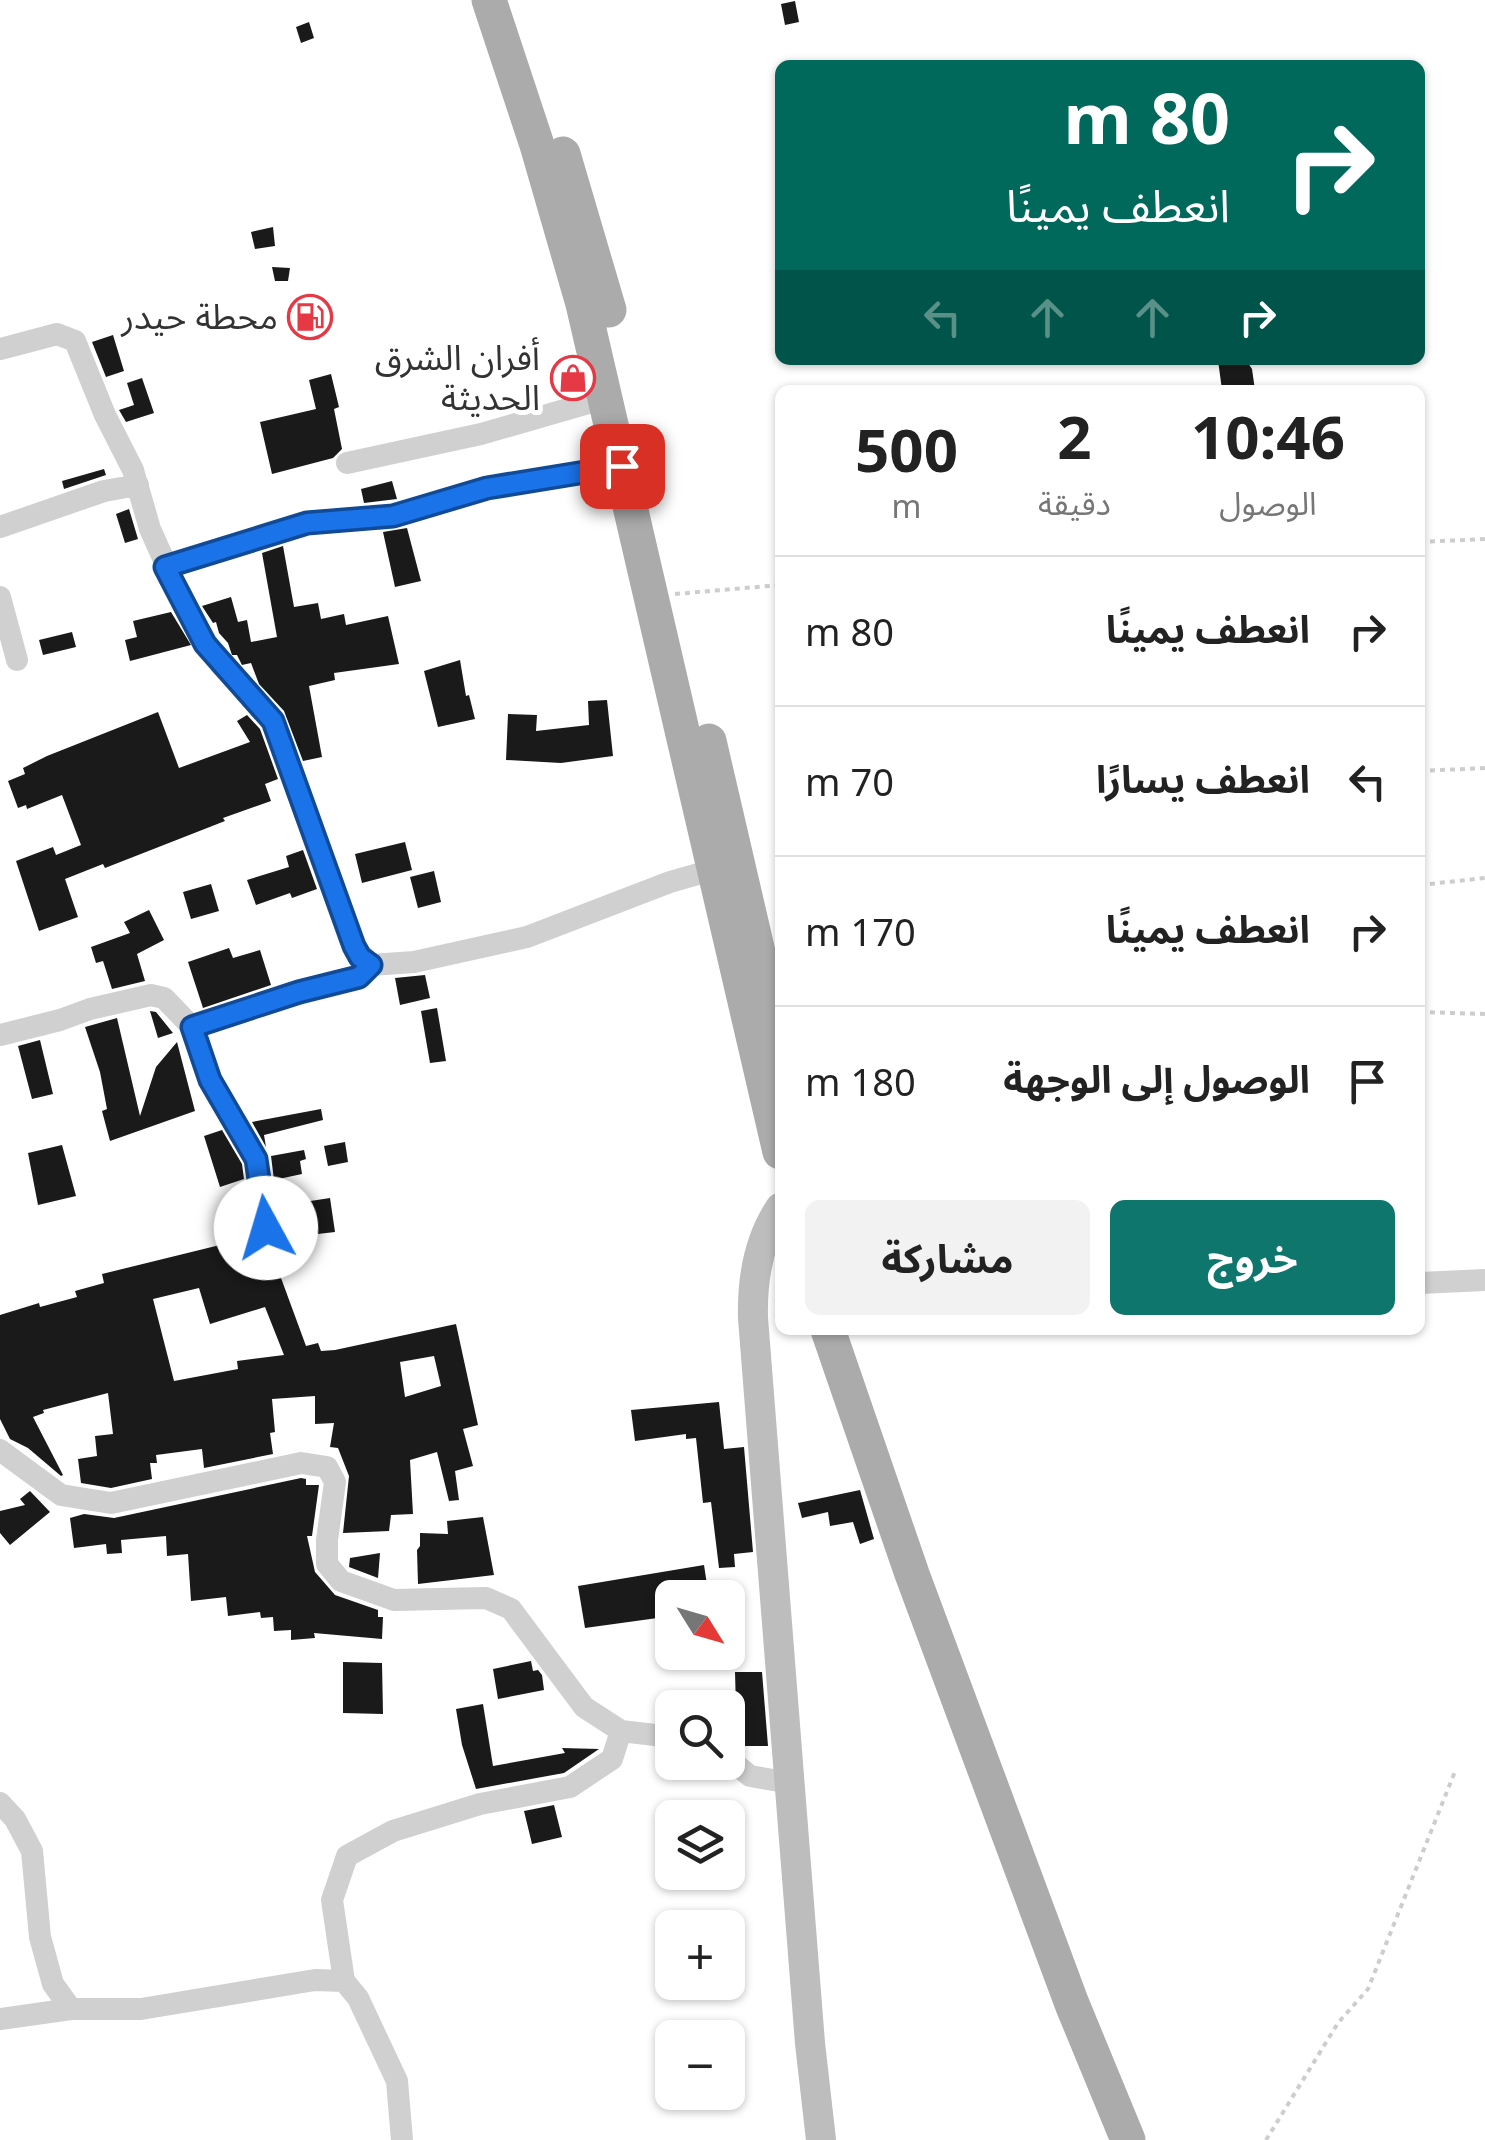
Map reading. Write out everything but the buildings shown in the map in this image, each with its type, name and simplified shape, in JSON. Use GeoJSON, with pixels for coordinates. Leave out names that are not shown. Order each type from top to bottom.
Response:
{"type":"FeatureCollection","features":[{"type":"Feature","properties":{"kind":"main road"},"geometry":{"type":"LineString","coordinates":[[488,0],[567,207]]}},
{"type":"Feature","properties":{"kind":"main road"},"geometry":{"type":"LineString","coordinates":[[512,0],[675,594],[712,870],[775,1131]]}},
{"type":"Feature","properties":{"kind":"main road"},"geometry":{"type":"LineString","coordinates":[[594,300],[606,398],[622,466],[775,1028]]}},
{"type":"Feature","properties":{"kind":"main road"},"geometry":{"type":"LineString","coordinates":[[830,1335],[912,1574],[1052,1953],[1128,2140]]}},
{"type":"Feature","properties":{"kind":"main road"},"geometry":{"type":"LineString","coordinates":[[852,1335],[1042,1880],[1146,2140]]}},
{"type":"Feature","properties":{"kind":"street"},"geometry":{"type":"LineString","coordinates":[[0,349],[57,334],[75,342],[138,485],[165,567],[205,644],[273,721],[360,957],[371,965],[414,962],[527,937],[670,882],[712,870]]}},
{"type":"Feature","properties":{"kind":"street"},"geometry":{"type":"LineString","coordinates":[[347,463],[482,434],[606,398]]}},
{"type":"Feature","properties":{"kind":"street"},"geometry":{"type":"LineString","coordinates":[[165,567],[307,523],[393,516],[487,488],[622,466]]}},
{"type":"Feature","properties":{"kind":"street"},"geometry":{"type":"LineString","coordinates":[[0,527],[104,491],[138,485]]}},
{"type":"Feature","properties":{"kind":"street"},"geometry":{"type":"LineString","coordinates":[[0,597],[17,660]]}},
{"type":"Feature","properties":{"kind":"street"},"geometry":{"type":"LineString","coordinates":[[192,1027],[359,977],[371,965]]}},
{"type":"Feature","properties":{"kind":"street"},"geometry":{"type":"LineString","coordinates":[[0,1035],[90,1008],[151,996],[164,998],[192,1027],[210,1080],[256,1159],[266,1228]]}},
{"type":"Feature","properties":{"kind":"street"},"geometry":{"type":"LineString","coordinates":[[775,1218],[764,1239],[753,1291],[810,2043],[822,2140]]}},
{"type":"Feature","properties":{"kind":"street"},"geometry":{"type":"LineString","coordinates":[[1425,1283],[1485,1280]]}},
{"type":"Feature","properties":{"kind":"street"},"geometry":{"type":"LineString","coordinates":[[0,1450],[61,1495],[111,1504],[300,1462],[327,1467],[335,1482],[327,1564],[341,1581],[394,1600],[486,1598],[511,1608],[584,1707],[620,1730],[655,1735]]}},
{"type":"Feature","properties":{"kind":"street"},"geometry":{"type":"LineString","coordinates":[[402,2140],[397,2081],[358,1998],[344,1981],[332,1900],[347,1856],[393,1831],[480,1804],[570,1788],[612,1759],[620,1730]]}},
{"type":"Feature","properties":{"kind":"street"},"geometry":{"type":"LineString","coordinates":[[745,1772],[791,1783]]}},
{"type":"Feature","properties":{"kind":"street"},"geometry":{"type":"LineString","coordinates":[[0,1803],[16,1819],[32,1851],[40,1936],[52,1984],[71,2010]]}},
{"type":"Feature","properties":{"kind":"street"},"geometry":{"type":"LineString","coordinates":[[0,2019],[71,2010],[141,2009],[315,1980],[344,1981]]}},
{"type":"Feature","properties":{"kind":"path"},"geometry":{"type":"LineString","coordinates":[[1425,542],[1485,539]]}},
{"type":"Feature","properties":{"kind":"path"},"geometry":{"type":"LineString","coordinates":[[675,594],[775,585]]}},
{"type":"Feature","properties":{"kind":"path"},"geometry":{"type":"LineString","coordinates":[[1425,771],[1485,768]]}},
{"type":"Feature","properties":{"kind":"path"},"geometry":{"type":"LineString","coordinates":[[1425,885],[1485,878]]}},
{"type":"Feature","properties":{"kind":"path"},"geometry":{"type":"LineString","coordinates":[[1425,1012],[1485,1014]]}},
{"type":"Feature","properties":{"kind":"path"},"geometry":{"type":"LineString","coordinates":[[1266,2140],[1338,2023],[1368,1988],[1456,1769]]}},
{"type":"Feature","properties":{"kind":"place","name":"محطة حيدر"},"geometry":{"type":"Point","coordinates":[310,317]}},
{"type":"Feature","properties":{"kind":"place","name":"أفران الشرق الحديثة"},"geometry":{"type":"Point","coordinates":[573,378]}},
{"type":"Feature","properties":{"kind":"route"},"geometry":{"type":"LineString","coordinates":[[266,1228],[256,1159],[210,1080],[192,1027],[359,977],[371,965],[354,946],[273,721],[205,644],[165,567],[307,523],[393,516],[487,488],[622,466]]}}]}
